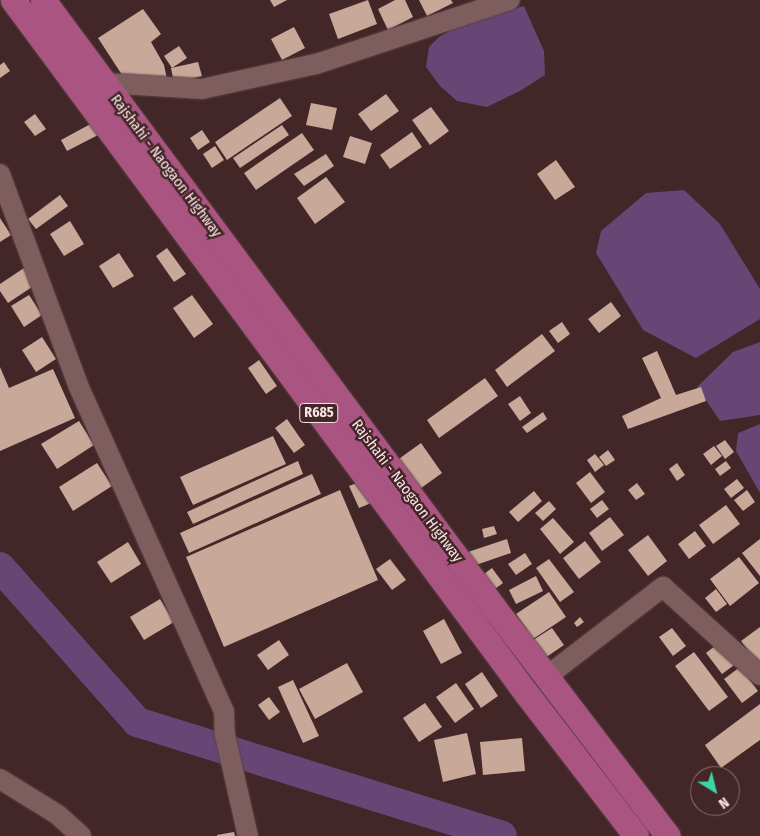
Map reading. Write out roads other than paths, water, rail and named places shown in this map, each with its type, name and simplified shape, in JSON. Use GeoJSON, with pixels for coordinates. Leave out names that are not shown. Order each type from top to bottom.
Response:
{"type":"FeatureCollection","features":[{"type":"Feature","properties":{"kind":"main road","name":"Rajshahi - Naogaon Highway"},"geometry":{"type":"LineString","coordinates":[[13,0],[333,411],[546,677],[668,836]]}},
{"type":"Feature","properties":{"kind":"main road","name":"Rajshahi - Naogaon Highway"},"geometry":{"type":"LineString","coordinates":[[43,0],[104,83],[333,411],[526,693],[632,830]]}},
{"type":"Feature","properties":{"kind":"street"},"geometry":{"type":"LineString","coordinates":[[104,83],[202,89],[316,64],[510,0]]}},
{"type":"Feature","properties":{"kind":"street"},"geometry":{"type":"LineString","coordinates":[[0,174],[78,385],[224,712],[225,735],[248,836]]}},
{"type":"Feature","properties":{"kind":"street"},"geometry":{"type":"LineString","coordinates":[[546,677],[663,587],[760,675]]}},
{"type":"Feature","properties":{"kind":"street"},"geometry":{"type":"LineString","coordinates":[[0,779],[58,814],[81,836]]}},
{"type":"Feature","properties":{"kind":"waterway"},"geometry":{"type":"LineString","coordinates":[[0,567],[137,722],[502,836]]}}]}
